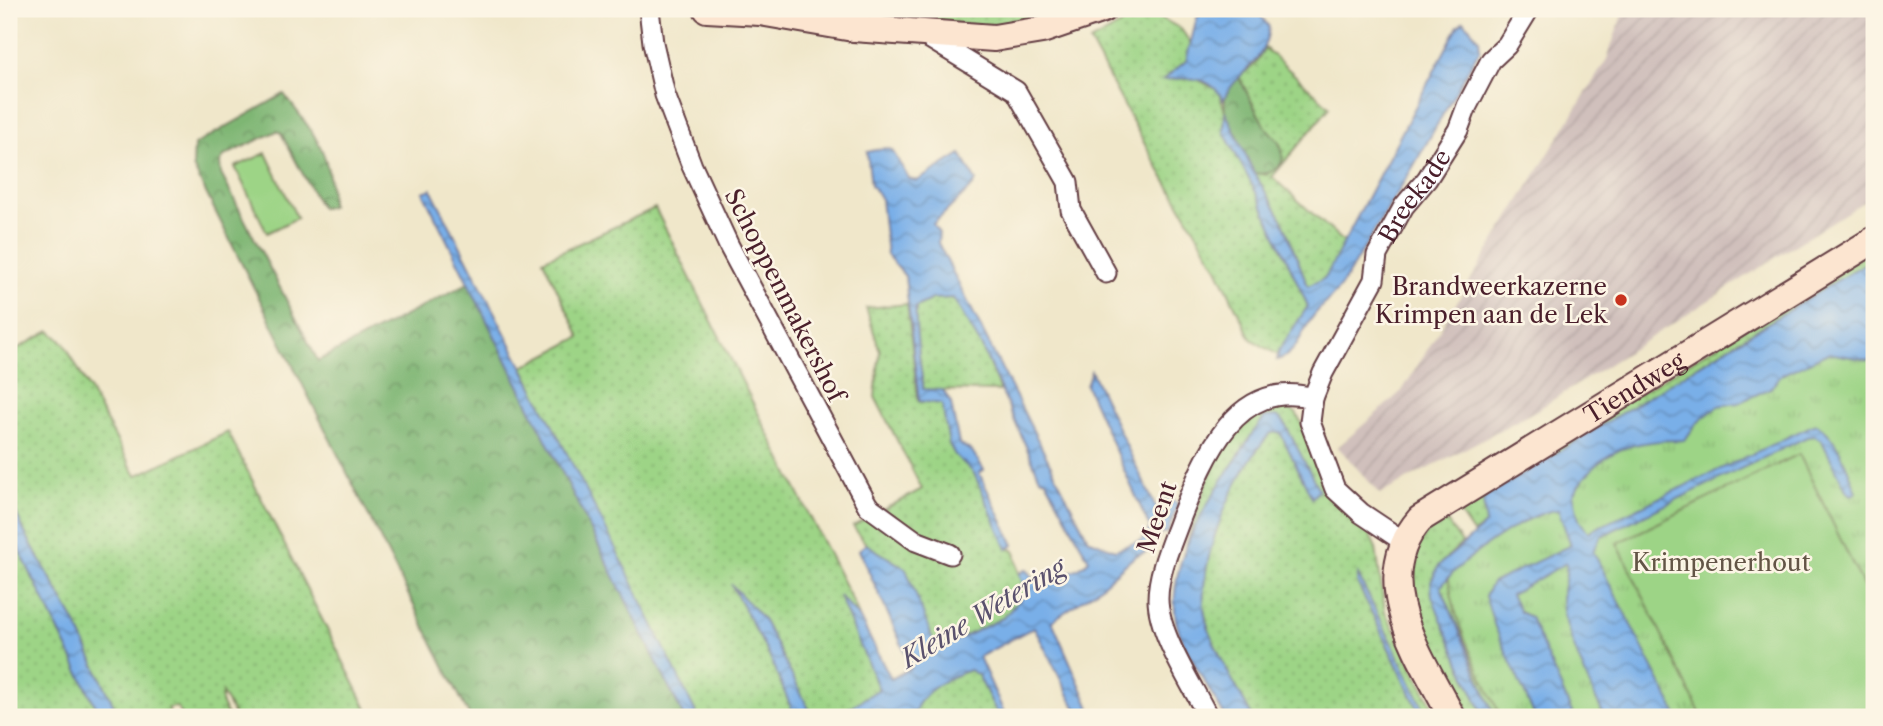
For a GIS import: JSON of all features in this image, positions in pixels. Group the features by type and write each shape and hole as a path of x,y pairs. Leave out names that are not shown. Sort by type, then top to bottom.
{"street":[{"name":"Schoppenmakershof","path":"649,9 653,43 665,94 692,166 729,246 862,494 869,506 916,541 950,554"},
{"path":"707,9 760,12 853,28 994,38 1072,22 1103,9"},
{"name":"Breekade","path":"1403,541 1360,513 1335,489 1310,422 1313,398 1323,373 1374,280 1377,255 1404,206 1427,179 1458,130 1466,106 1491,61 1507,45 1529,9"},
{"path":"924,35 1016,91 1068,182 1070,210 1106,274"},
{"name":"Tiendweg","path":"1403,541 1420,519 1443,502 1874,240"},
{"name":"Meent","path":"1208,717 1161,618 1158,598 1169,548 1213,444 1238,414 1265,397 1296,394 1313,398"},
{"path":"1403,541 1396,568 1396,592 1403,618 1452,717"}],"shaded area":[{"path":"1624,9 1874,9 1874,195 1537,410 1380,494 1338,447 1402,391 1607,59"}],"green space":[{"path":"838,9 1074,9 1002,28 894,18"},
{"path":"1147,10 1181,29 1192,45 1186,61 1164,79 1197,79 1218,90 1225,111 1224,132 1259,198 1308,306 1278,355 1251,339 1216,266 1149,152 1090,42"},
{"path":"1265,48 1330,107 1272,177 1345,243 1327,275 1308,286 1282,219 1254,173 1267,175 1281,146 1265,127 1239,77 1254,65"},
{"path":"1239,77 1258,115 1279,142 1282,152 1281,164 1267,173 1254,173 1225,111 1227,92"},
{"path":"284,94 320,145 328,171 331,206 321,208 281,133 277,131 224,156 220,163 221,174 318,361 468,283 684,717 470,717 193,167 194,145"},
{"path":"266,153 297,218 267,233 235,167"},
{"path":"655,208 859,617 841,598 879,690 835,717 813,717 763,619 733,588 770,657 795,717 698,717 523,367 580,337 543,260"},
{"path":"1874,249 1874,258 1686,373 1483,510 1487,524 1473,533 1455,506"},
{"name":"Krimpenerhout","path":"1874,288 1874,717 1501,717 1459,624 1448,565 1521,504"},
{"path":"953,298 982,347 1000,391 923,390 916,307 932,299"},
{"path":"907,304 918,401 942,404 949,444 955,455 962,458 974,473 1007,548 1015,551 1019,574 1027,592 1003,618 936,650 906,569 866,544 853,526 922,489 875,397 880,351 866,308"},
{"path":"50,331 64,343 136,476 228,432 371,717 235,717 222,693 221,702 228,717 183,717 177,707 168,708 171,717 119,717 75,622 24,531 9,496 9,353"},
{"path":"1268,405 1284,406 1296,413 1350,511 1368,531 1376,548 1385,612 1438,717 1428,717 1358,577 1357,582 1422,717 1252,717 1221,657 1206,620 1205,574 1211,548 1231,495 1243,471 1271,433 1280,432 1312,497 1284,422 1254,431 1191,535 1183,555 1204,490 1221,452 1249,419"},
{"path":"1799,454 1874,608 1874,717 1702,717 1617,543"},
{"path":"1443,516 1462,543 1439,565 1445,629 1484,717 1463,717 1424,642 1411,601 1409,580 1414,553"},
{"path":"9,525 15,541 101,717 9,717"},
{"path":"1450,572 1507,717 1495,717 1441,587"},
{"path":"970,670 978,675 999,717 914,717 921,701 935,687"}],"water":[{"path":"1203,9 1256,9 1269,27 1257,59 1236,81 1223,100 1212,86 1198,79 1163,80 1186,61 1197,18"},
{"path":"1464,21 1479,39 1480,49 1341,286 1315,314 1291,352 1277,360 1279,350 1308,306 1259,198 1224,132 1225,111 1254,173 1282,219 1308,286 1325,278 1458,26"},
{"path":"885,148 892,150 909,179 917,181 961,154 976,181 933,224 939,233 938,243 1088,539 1115,550 1142,540 1150,528 1086,385 1091,371 1155,506 1158,508 1167,497 1178,504 1167,533 1161,533 1149,551 1135,556 1099,588 1052,621 1094,717 1080,717 1034,627 979,657 1006,717 999,717 978,675 970,670 935,687 921,701 914,717 835,717 879,689 839,596 859,617 891,679 912,667 859,550 866,544 906,569 937,650 1003,618 1027,592 1019,574 1027,569 1038,585 1047,585 1089,560 1046,480 1040,478 982,347 953,298 932,299 916,307 923,389 943,390 951,403 959,444 972,451 984,470 979,473 1014,545 1007,549 974,473 955,455 949,444 942,404 919,401 905,276 887,255 881,199 871,185 867,152"},
{"path":"431,189 614,545 698,717 684,717 423,192"},
{"path":"1874,258 1874,361 1828,353 1781,375 1771,388 1738,403 1718,406 1696,424 1685,440 1634,445 1607,457 1595,466 1573,494 1579,520 1588,532 1815,424 1823,428 1841,454 1857,492 1852,495 1847,492 1822,441 1815,436 1807,437 1601,536 1593,551 1678,717 1605,717 1572,641 1563,611 1566,563 1511,595 1520,612 1530,617 1574,717 1535,717 1495,627 1485,596 1492,583 1571,545 1558,510 1512,528 1477,552 1441,587 1495,717 1484,717 1432,596 1431,582 1439,565 1486,524 1483,501 1488,495"},
{"path":"1277,416 1284,422 1319,490 1312,498 1280,432 1271,433 1243,471 1220,521 1205,574 1206,620 1221,657 1252,717 1225,717 1179,631 1175,595 1179,570 1187,545 1211,497 1265,417"},
{"path":"9,496 24,531 75,622 119,717 101,717 15,541 9,525"},
{"path":"1358,575 1428,717 1422,717 1357,582"},
{"path":"731,584 763,619 813,717 795,717 770,657"}],"place":[{"name":"Brandweerkazerne Krimpen aan de Lek","path":"1621,300"}],"water label":[{"name":"Kleine Wetering","path":"983,613"}]}
